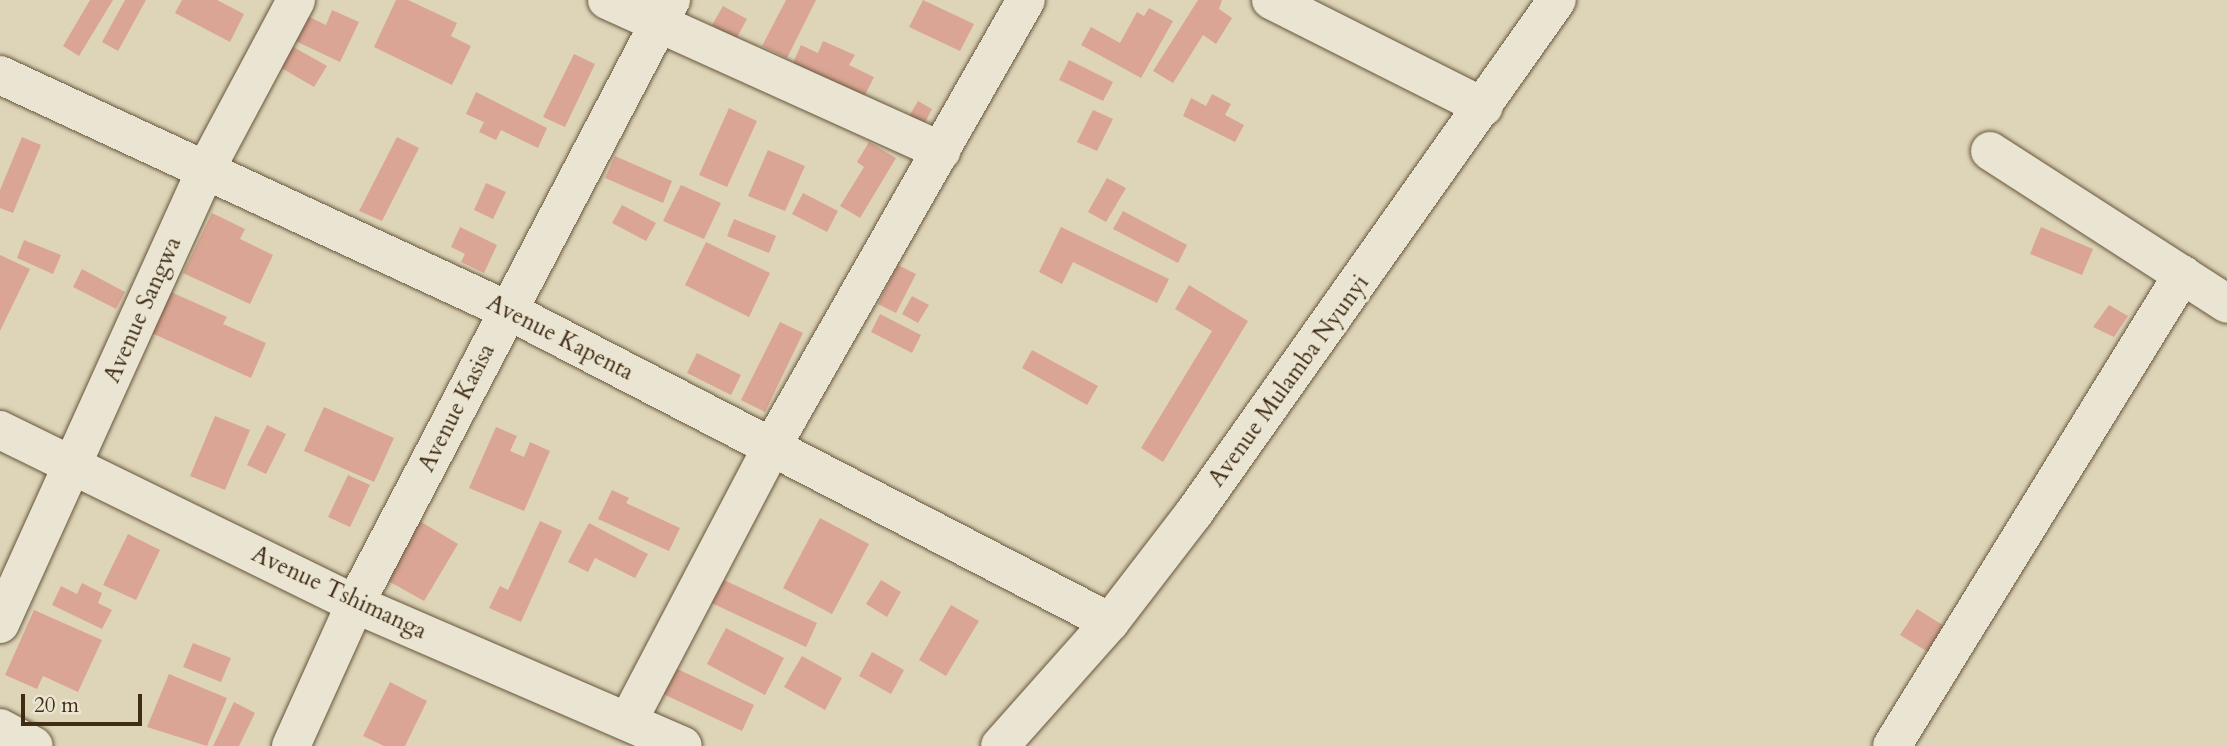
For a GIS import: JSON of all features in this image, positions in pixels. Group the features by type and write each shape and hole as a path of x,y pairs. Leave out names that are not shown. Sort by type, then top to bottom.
{"street":[{"name":"Avenue Sangwa","path":"0,624 207,167 296,0"},
{"path":"607,0 664,11 941,151"},
{"path":"629,719 771,448 1026,0"},
{"path":"1270,0 1484,107"},
{"name":"Avenue Mulamba Nyunyi","path":"1000,746 1110,622 1484,107 1557,0"},
{"name":"Avenue Kasisa","path":"290,746 355,604 664,11"},
{"name":"Avenue Kapenta","path":"0,75 207,167 507,310 1110,622"},
{"path":"1990,151 2227,304"},
{"path":"1892,746 2183,274"},
{"name":"Avenue Tshimanga","path":"0,430 355,604 629,719 683,746"},
{"path":"0,729 34,746"}],"building":[{"path":"90,0 113,0 79,56 63,46"},
{"path":"125,0 146,0 118,51 102,42"},
{"path":"182,0 217,0 244,14 230,42 175,13"},
{"path":"396,0 408,0 457,23 451,36 471,46 452,85 374,47"},
{"path":"786,0 816,0 787,58 762,46"},
{"path":"923,0 974,24 960,51 909,27"},
{"path":"1198,0 1222,0 1219,9 1232,18 1216,44 1203,35 1173,83 1153,71"},
{"path":"723,6 747,19 736,39 712,25"},
{"path":"1149,8 1173,21 1141,78 1081,45 1091,27 1120,43 1137,12 1144,16"},
{"path":"332,10 359,22 340,62 289,38 301,13 326,25"},
{"path":"823,41 855,55 849,65 874,77 864,97 792,65 801,45 818,53"},
{"path":"290,45 327,66 314,87 278,66"},
{"path":"574,54 595,64 565,127 543,117"},
{"path":"1069,60 1113,82 1103,101 1059,80"},
{"path":"476,92 547,128 538,148 501,130 496,140 479,132 484,122 466,114"},
{"path":"1212,94 1231,104 1225,115 1244,125 1235,142 1183,116 1191,98 1206,106"},
{"path":"918,101 932,109 922,128 907,120"},
{"path":"729,108 757,121 727,187 699,175"},
{"path":"1093,110 1113,119 1097,151 1077,142"},
{"path":"22,137 41,145 13,213 0,208 0,190"},
{"path":"397,137 419,148 382,221 359,211"},
{"path":"869,142 896,158 860,218 840,206 864,167 857,162"},
{"path":"768,150 805,166 785,211 748,196"},
{"path":"615,156 672,181 663,203 605,178"},
{"path":"1107,178 1126,188 1106,222 1088,212"},
{"path":"486,183 506,192 493,219 474,210"},
{"path":"681,185 721,203 704,239 663,221"},
{"path":"803,193 838,211 827,232 792,214"},
{"path":"622,205 656,223 646,241 612,223"},
{"path":"1123,211 1187,245 1178,263 1113,229"},
{"path":"212,213 245,229 240,239 273,255 250,304 183,273"},
{"path":"734,219 776,236 769,253 727,236"},
{"path":"460,227 497,245 484,273 461,262 465,254 451,247"},
{"path":"1061,227 1169,279 1157,303 1073,262 1062,284 1039,272"},
{"path":"2041,227 2093,249 2082,275 2030,254"},
{"path":"24,240 61,255 53,274 17,258"},
{"path":"706,242 770,273 749,317 685,285"},
{"path":"0,255 30,269 0,331"},
{"path":"898,265 916,274 896,313 878,304"},
{"path":"82,269 125,292 116,309 73,287"},
{"path":"1189,285 1248,321 1163,462 1141,448 1212,331 1175,309"},
{"path":"164,289 227,317 223,324 266,343 251,378 145,330"},
{"path":"912,296 929,305 918,323 902,314"},
{"path":"2109,305 2128,316 2114,337 2093,327"},
{"path":"880,314 921,335 912,353 871,332"},
{"path":"780,322 803,333 765,412 741,400"},
{"path":"1032,350 1098,386 1087,405 1022,368"},
{"path":"697,353 741,375 731,395 687,373"},
{"path":"324,407 394,438 374,482 304,451"},
{"path":"215,416 250,430 225,490 190,476"},
{"path":"267,425 286,434 266,474 247,465"},
{"path":"496,427 517,436 510,451 524,457 530,442 550,451 524,511 469,488"},
{"path":"348,475 370,485 350,527 328,517"},
{"path":"612,490 629,498 626,503 680,528 669,551 598,519"},
{"path":"820,518 869,544 832,614 783,588"},
{"path":"418,520 458,544 424,601 383,578"},
{"path":"540,521 562,531 521,622 489,608 500,586 508,590"},
{"path":"589,523 648,554 635,578 595,558 588,572 568,562"},
{"path":"128,534 160,550 136,600 103,585"},
{"path":"715,576 817,623 806,647 703,599"},
{"path":"881,580 901,592 887,617 866,604"},
{"path":"82,583 102,593 98,603 112,610 102,629 52,605 61,586 77,594"},
{"path":"951,605 979,621 946,676 919,660"},
{"path":"1917,609 1954,632 1938,658 1900,635"},
{"path":"34,610 102,640 78,692 43,676 37,689 5,675"},
{"path":"726,628 784,658 765,695 707,664"},
{"path":"193,643 231,658 221,682 183,667"},
{"path":"872,652 904,670 891,694 859,676"},
{"path":"802,656 842,678 825,710 784,687"},
{"path":"671,666 754,705 742,731 659,692"},
{"path":"169,674 227,698 207,746 147,727"},
{"path":"390,682 427,701 405,746 384,746 363,736"},
{"path":"234,702 255,713 239,746 213,746"}]}
